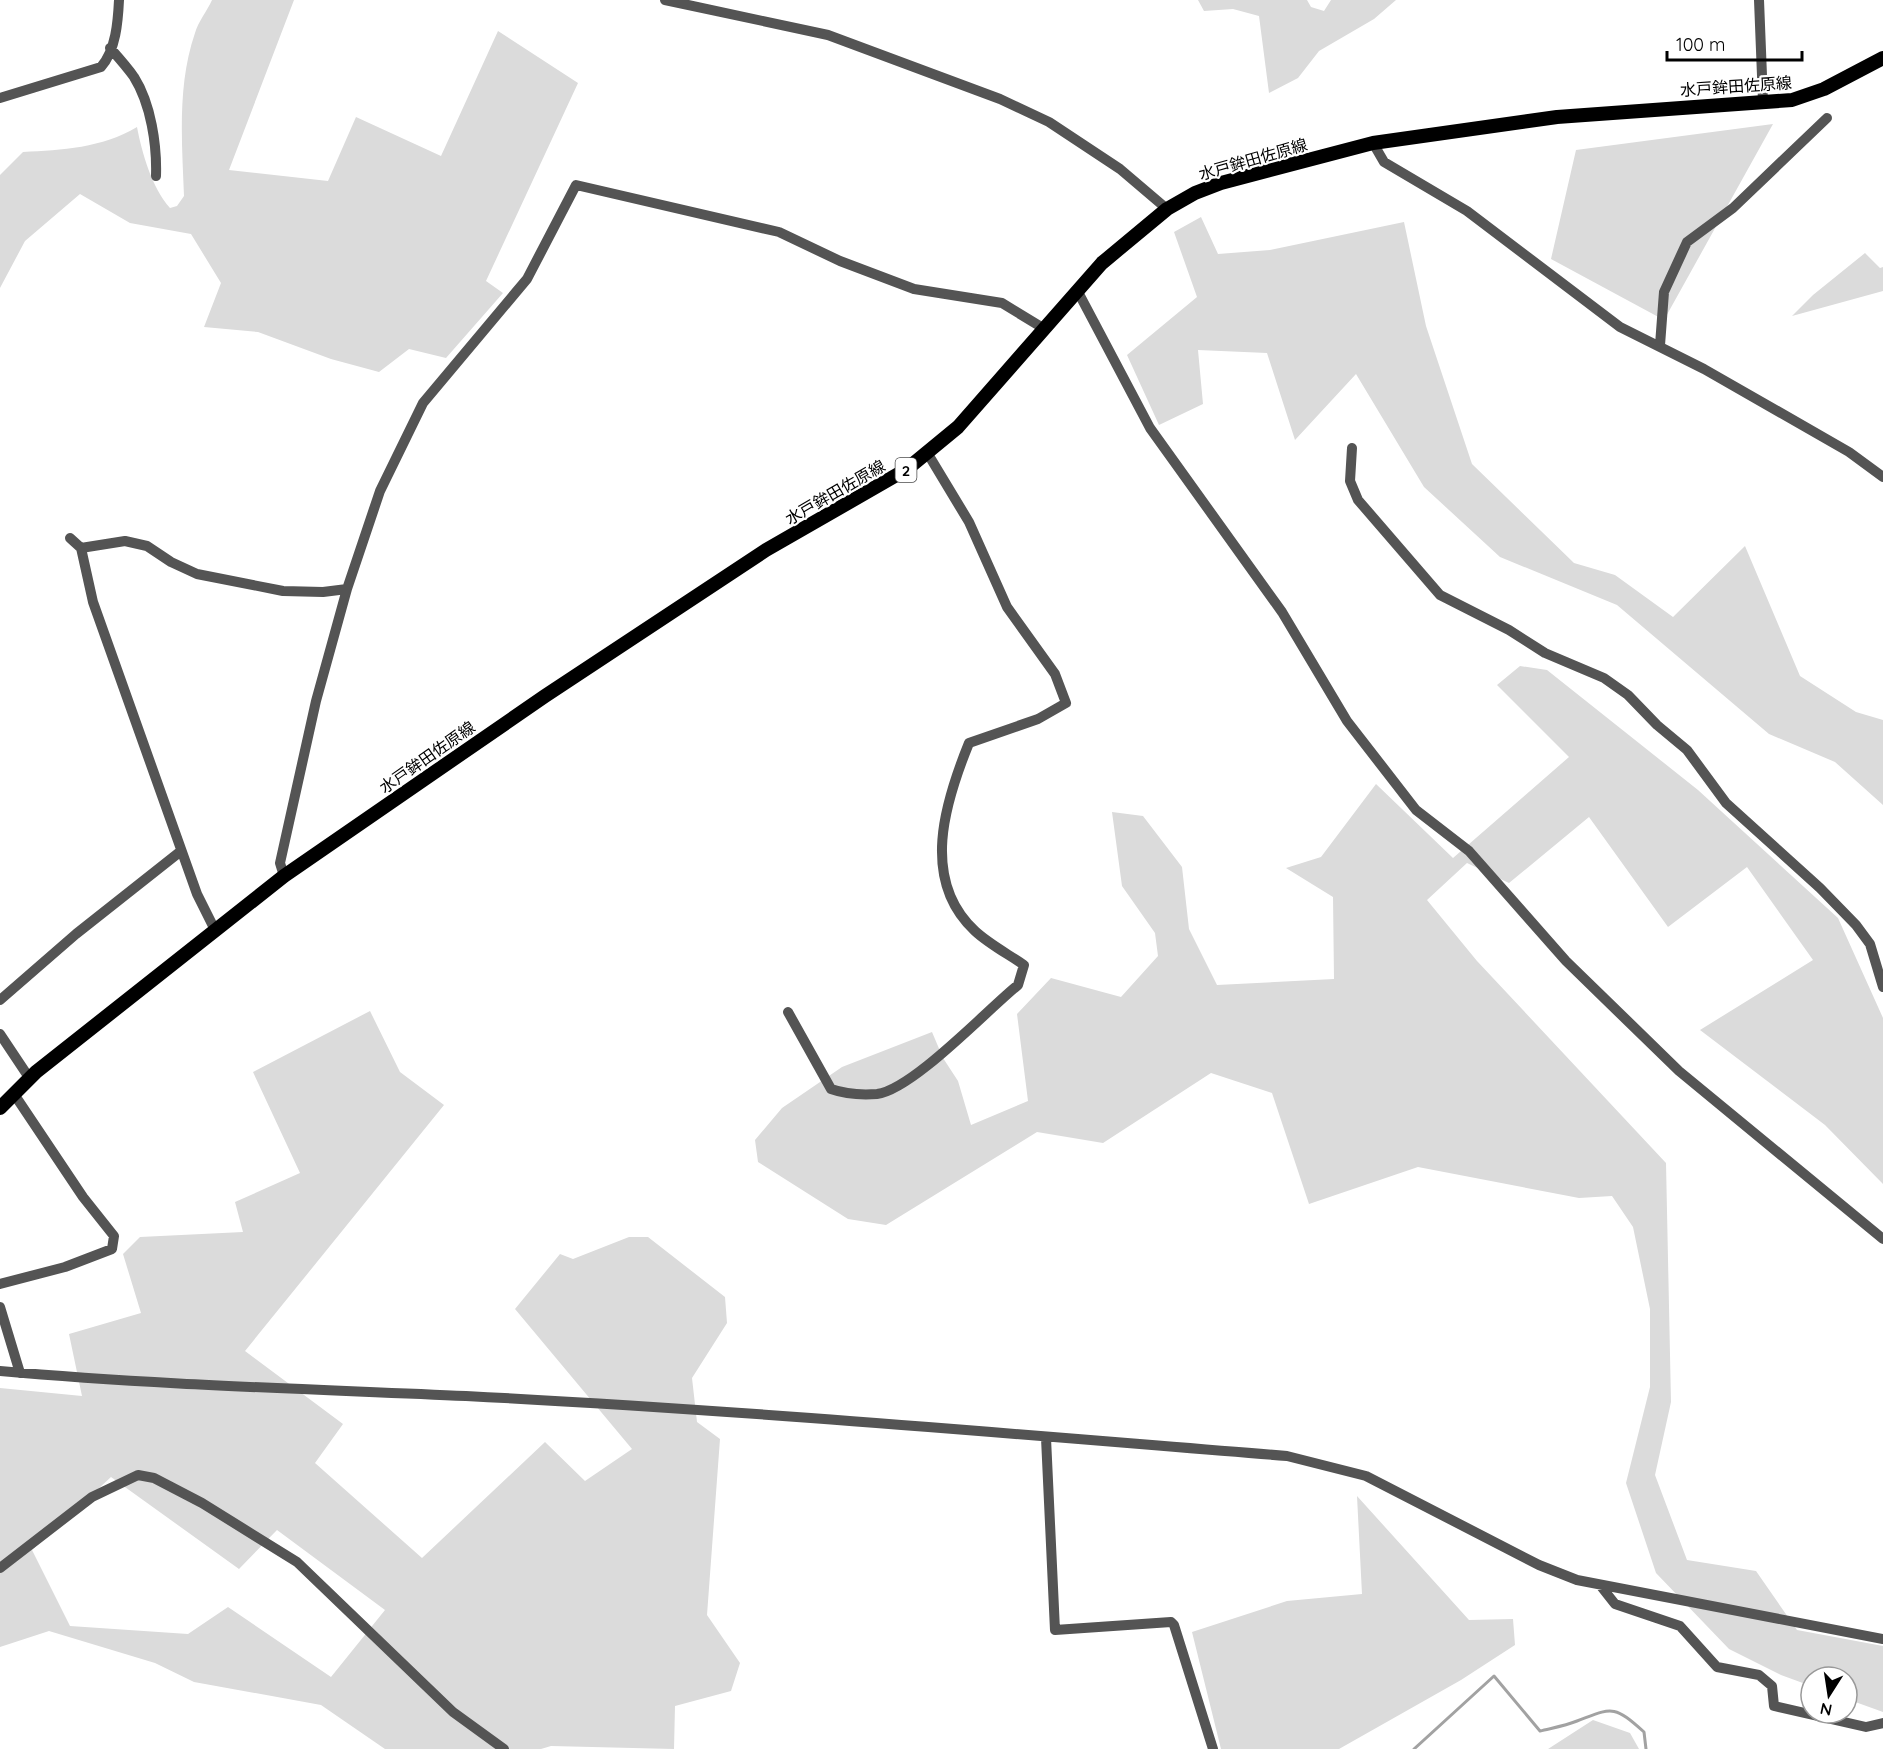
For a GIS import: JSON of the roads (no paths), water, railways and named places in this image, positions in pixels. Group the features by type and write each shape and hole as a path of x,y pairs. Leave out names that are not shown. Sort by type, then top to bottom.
{"main road":[{"name":"水戸鉾田佐原線","path":"0,1108 30,1078 284,876 535,702 766,550 907,469 928,454 958,427 1102,263 1167,209 1221,183 1373,142 1557,117 1808,96 1883,58"}],"street":[{"path":"0,98 95,70 106,61 117,23 119,0"},
{"path":"665,0 828,35 1000,99 1049,122 1120,169 1167,209"},
{"path":"1759,0 1763,101"},
{"path":"111,48 134,78 145,103 157,155 156,176"},
{"path":"1660,345 1664,292 1687,242 1733,208 1827,118"},
{"path":"1373,142 1384,162 1467,211 1620,327 1660,345 1849,452 1883,477"},
{"path":"284,876 280,863 316,701 347,589 380,491 423,403 527,279 576,184 779,232 840,261 914,289 1002,303 1044,328"},
{"path":"1077,290 1150,428 1282,612 1347,721 1416,810 1469,851 1566,961 1679,1071 1883,1239"},
{"path":"1352,448 1350,481 1358,500 1392,536 1440,595 1509,630 1539,650 1604,678 1628,695 1657,725 1687,750 1726,803 1820,888 1856,925 1870,944 1883,987"},
{"path":"788,1012 831,1089 841,1092 879,1094 913,1079 1018,985 1024,965 975,931 951,902 941,863 941,841 949,796 969,742 1038,719 1066,703 1055,674 1007,607 969,522 928,454"},
{"path":"70,538 81,548 93,602 181,851 197,894 215,930"},
{"path":"81,548 125,541 147,546 196,574 283,591 323,592 347,589"},
{"path":"0,1000 76,934 181,851"},
{"path":"0,1034 30,1078"},
{"path":"0,1284 65,1267 112,1249 114,1236 83,1197 14,1094"},
{"path":"0,1307 20,1373"},
{"path":"0,1371 272,1389 467,1396 1287,1456 1379,1483 1556,1574 1883,1638"},
{"path":"1046,1438 1055,1630 1171,1622 1174,1625 1213,1749"},
{"path":"0,1569 92,1497 138,1475 154,1478 202,1503 297,1562 453,1712 504,1749"},
{"path":"1600,1584 1615,1604 1680,1626 1717,1667 1759,1675 1772,1686 1774,1706 1866,1727 1883,1723"}],"waterway":[{"path":"1414,1749 1494,1676 1540,1731 1605,1711 1612,1711 1625,1717 1644,1732 1646,1749"}]}
